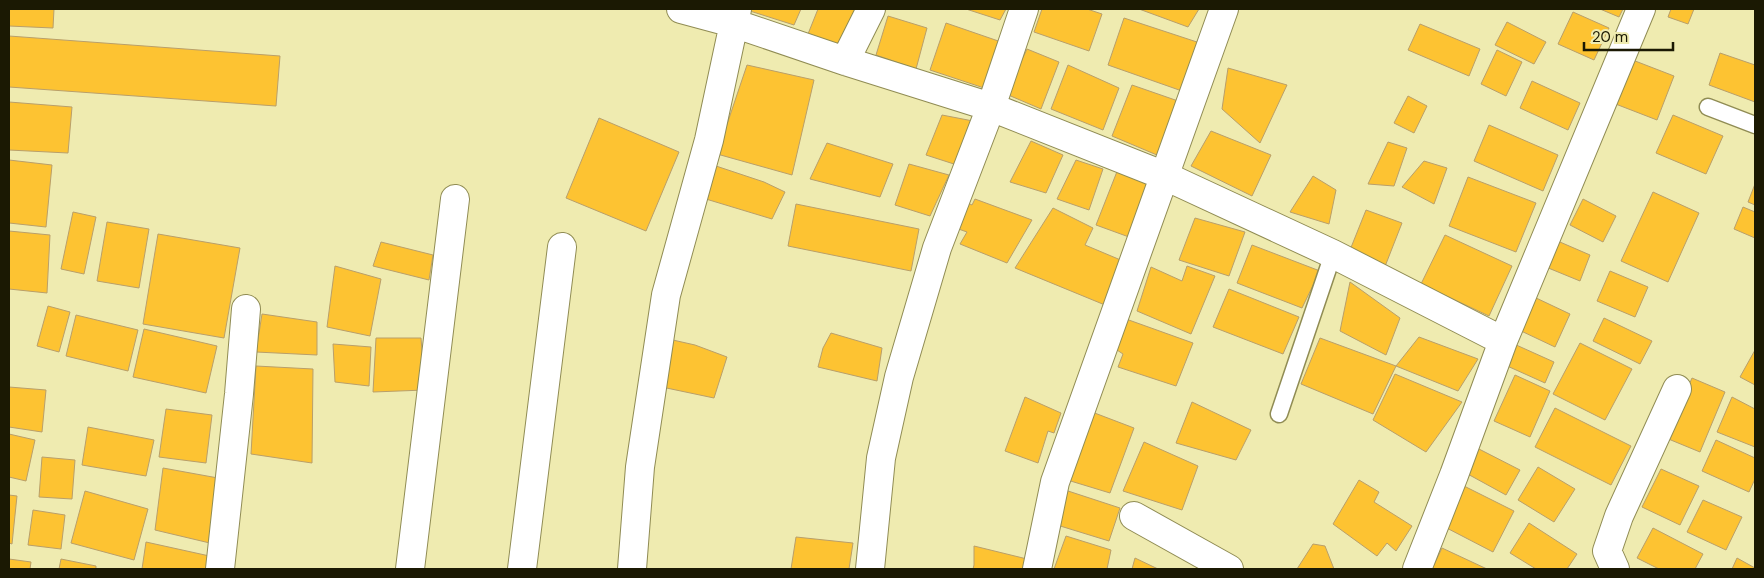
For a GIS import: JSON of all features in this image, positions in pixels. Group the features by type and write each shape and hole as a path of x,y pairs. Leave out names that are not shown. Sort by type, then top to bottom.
{"street":[{"path":"681,9 735,16 845,61 991,106 1165,176 1333,254 1503,341"},
{"path":"845,61 871,9"},
{"path":"870,569 881,458 899,377 937,248 991,106 1024,9"},
{"path":"1036,569 1055,482 1224,9"},
{"path":"1417,569 1503,341 1641,9"},
{"path":"632,569 640,467 666,295 709,140 735,16"},
{"path":"410,569 455,199"},
{"path":"522,569 562,247"},
{"path":"220,569 246,309"},
{"path":"1615,569 1607,551 1610,542 1619,516 1677,389"},
{"path":"1134,516 1229,569"}],"lane":[{"path":"1708,107 1755,124"},
{"path":"1279,414 1333,254"}],"building":[{"path":"9,9 54,9 53,28 9,26"},
{"path":"750,9 801,9 794,25 750,11"},
{"path":"818,9 860,9 843,46 808,34"},
{"path":"966,9 1006,9 1000,20"},
{"path":"1042,9 1087,9 1102,14 1089,51 1034,32"},
{"path":"1139,9 1199,9 1188,27"},
{"path":"1600,9 1623,9 1619,17"},
{"path":"1671,9 1694,9 1688,24 1668,17"},
{"path":"1573,12 1609,28 1594,60 1558,44"},
{"path":"888,16 927,28 916,69 876,55"},
{"path":"1124,18 1203,44 1182,91 1108,65"},
{"path":"1507,22 1546,42 1534,64 1495,45"},
{"path":"946,23 1007,44 990,90 930,70"},
{"path":"1420,24 1480,49 1469,76 1408,50"},
{"path":"9,36 280,56 276,106 9,87"},
{"path":"1027,49 1059,62 1041,109 1006,94"},
{"path":"1497,50 1522,62 1506,96 1481,84"},
{"path":"1720,53 1755,65 1755,102 1709,85"},
{"path":"1630,59 1674,76 1657,120 1613,103"},
{"path":"747,65 814,80 792,175 717,154"},
{"path":"1068,65 1119,88 1103,130 1051,109"},
{"path":"1228,68 1287,85 1260,143 1222,109"},
{"path":"1532,81 1580,103 1568,130 1520,108"},
{"path":"1132,85 1181,102 1164,158 1112,136"},
{"path":"1408,96 1427,106 1414,133 1394,123"},
{"path":"9,102 72,107 68,153 9,150"},
{"path":"942,115 973,121 957,165 926,155"},
{"path":"1673,115 1723,136 1706,174 1656,153"},
{"path":"599,118 679,152 646,231 566,198"},
{"path":"1489,125 1558,155 1543,191 1474,161"},
{"path":"1211,131 1271,155 1252,196 1191,166"},
{"path":"1031,141 1063,155 1046,193 1010,182"},
{"path":"1388,142 1407,148 1394,186 1368,184"},
{"path":"827,143 893,164 880,197 810,179"},
{"path":"9,160 52,165 46,227 9,223"},
{"path":"1076,160 1103,169 1089,210 1057,199"},
{"path":"1424,161 1447,168 1434,204 1402,187"},
{"path":"710,164 764,182 785,192 772,219 696,196"},
{"path":"909,164 949,175 930,216 895,205"},
{"path":"1118,169 1149,184 1129,237 1096,225"},
{"path":"1313,176 1336,190 1329,224 1290,212"},
{"path":"1468,177 1536,203 1516,252 1449,226"},
{"path":"1755,184 1755,205 1748,202"},
{"path":"1653,192 1699,213 1668,282 1621,261"},
{"path":"959,199 972,205 975,199 1032,220 1007,263 960,244 967,232 950,226"},
{"path":"1583,199 1616,216 1603,242 1570,225"},
{"path":"796,204 919,229 911,271 788,246"},
{"path":"1743,207 1755,212 1755,238 1734,229"},
{"path":"1053,208 1093,228 1085,245 1123,261 1105,305 1015,268"},
{"path":"1366,210 1402,223 1384,269 1348,255"},
{"path":"73,212 96,217 84,274 61,269"},
{"path":"1195,218 1245,232 1229,276 1179,260"},
{"path":"107,222 149,229 139,288 97,281"},
{"path":"9,231 50,235 47,293 9,289"},
{"path":"158,234 240,248 224,338 143,324"},
{"path":"1445,235 1512,266 1489,316 1421,284"},
{"path":"1553,239 1590,255 1580,281 1541,265"},
{"path":"381,242 433,255 429,280 373,266"},
{"path":"1252,245 1320,271 1302,308 1237,283"},
{"path":"335,266 381,279 370,336 327,327"},
{"path":"1187,266 1215,276 1191,334 1137,311 1151,267 1182,281"},
{"path":"1610,271 1648,287 1635,317 1597,301"},
{"path":"1350,282 1400,318 1386,355 1340,331"},
{"path":"1229,289 1299,317 1283,354 1213,327"},
{"path":"1534,297 1570,314 1555,347 1519,330"},
{"path":"48,306 70,312 59,352 37,346"},
{"path":"262,314 317,322 317,355 256,352"},
{"path":"76,315 138,330 128,371 66,356"},
{"path":"1604,318 1652,341 1640,364 1593,341"},
{"path":"1126,319 1193,343 1176,386 1118,367 1123,354 1111,346"},
{"path":"144,329 217,346 206,393 133,377"},
{"path":"831,333 882,348 877,381 818,367 823,348"},
{"path":"1419,337 1478,359 1458,391 1396,366"},
{"path":"376,338 421,338 425,390 373,392"},
{"path":"664,338 695,345 727,357 714,398 657,386"},
{"path":"1320,338 1396,366 1373,414 1301,384"},
{"path":"1580,343 1632,369 1605,420 1553,394"},
{"path":"333,344 371,347 369,386 335,382"},
{"path":"1514,344 1554,362 1545,383 1505,365"},
{"path":"1755,350 1755,385 1740,377"},
{"path":"256,366 313,369 312,463 251,454"},
{"path":"1395,374 1462,402 1426,452 1373,420"},
{"path":"1515,375 1550,391 1530,437 1494,421"},
{"path":"1692,378 1725,392 1700,452 1666,438"},
{"path":"9,387 46,390 42,432 9,427"},
{"path":"1025,397 1061,413 1054,433 1048,431 1038,463 1005,451"},
{"path":"1732,397 1755,409 1755,447 1717,432"},
{"path":"1192,402 1251,430 1236,460 1176,443"},
{"path":"1555,408 1631,446 1611,485 1535,447"},
{"path":"166,409 212,415 206,463 159,457"},
{"path":"1092,412 1134,428 1110,493 1064,479"},
{"path":"88,427 154,440 146,476 82,465"},
{"path":"9,434 35,440 26,481 9,477"},
{"path":"1716,440 1755,458 1755,479 1749,492 1702,471"},
{"path":"1144,442 1198,466 1182,510 1123,491"},
{"path":"1477,448 1520,470 1506,495 1464,472"},
{"path":"42,457 75,460 72,499 39,497"},
{"path":"1538,467 1575,489 1554,522 1518,500"},
{"path":"163,468 218,478 214,544 155,530"},
{"path":"1661,469 1699,486 1680,525 1642,507"},
{"path":"1359,480 1379,492 1374,502 1412,526 1396,551 1387,543 1377,556 1333,524"},
{"path":"1460,484 1514,511 1493,552 1439,524"},
{"path":"1065,490 1120,508 1109,541 1057,525"},
{"path":"85,491 148,509 134,560 71,543"},
{"path":"9,495 17,496 12,544 9,543"},
{"path":"1703,500 1742,517 1726,550 1687,532"},
{"path":"33,510 65,515 61,549 28,545"},
{"path":"1529,523 1577,554 1567,569 1536,569 1510,553"},
{"path":"1653,528 1703,554 1695,569 1659,569 1637,558"},
{"path":"1066,536 1111,550 1107,569 1054,569"},
{"path":"796,537 853,543 849,569 791,569"},
{"path":"146,542 214,557 213,569 142,569"},
{"path":"1313,544 1325,546 1334,569 1297,569"},
{"path":"974,546 1027,559 1026,569 973,569"},
{"path":"1442,548 1487,569 1432,569"},
{"path":"1135,558 1158,569 1132,569"},
{"path":"1737,558 1755,568 1755,569 1732,569"},
{"path":"9,559 31,562 30,569 9,569"},
{"path":"61,559 96,566 96,569 59,569"}]}
